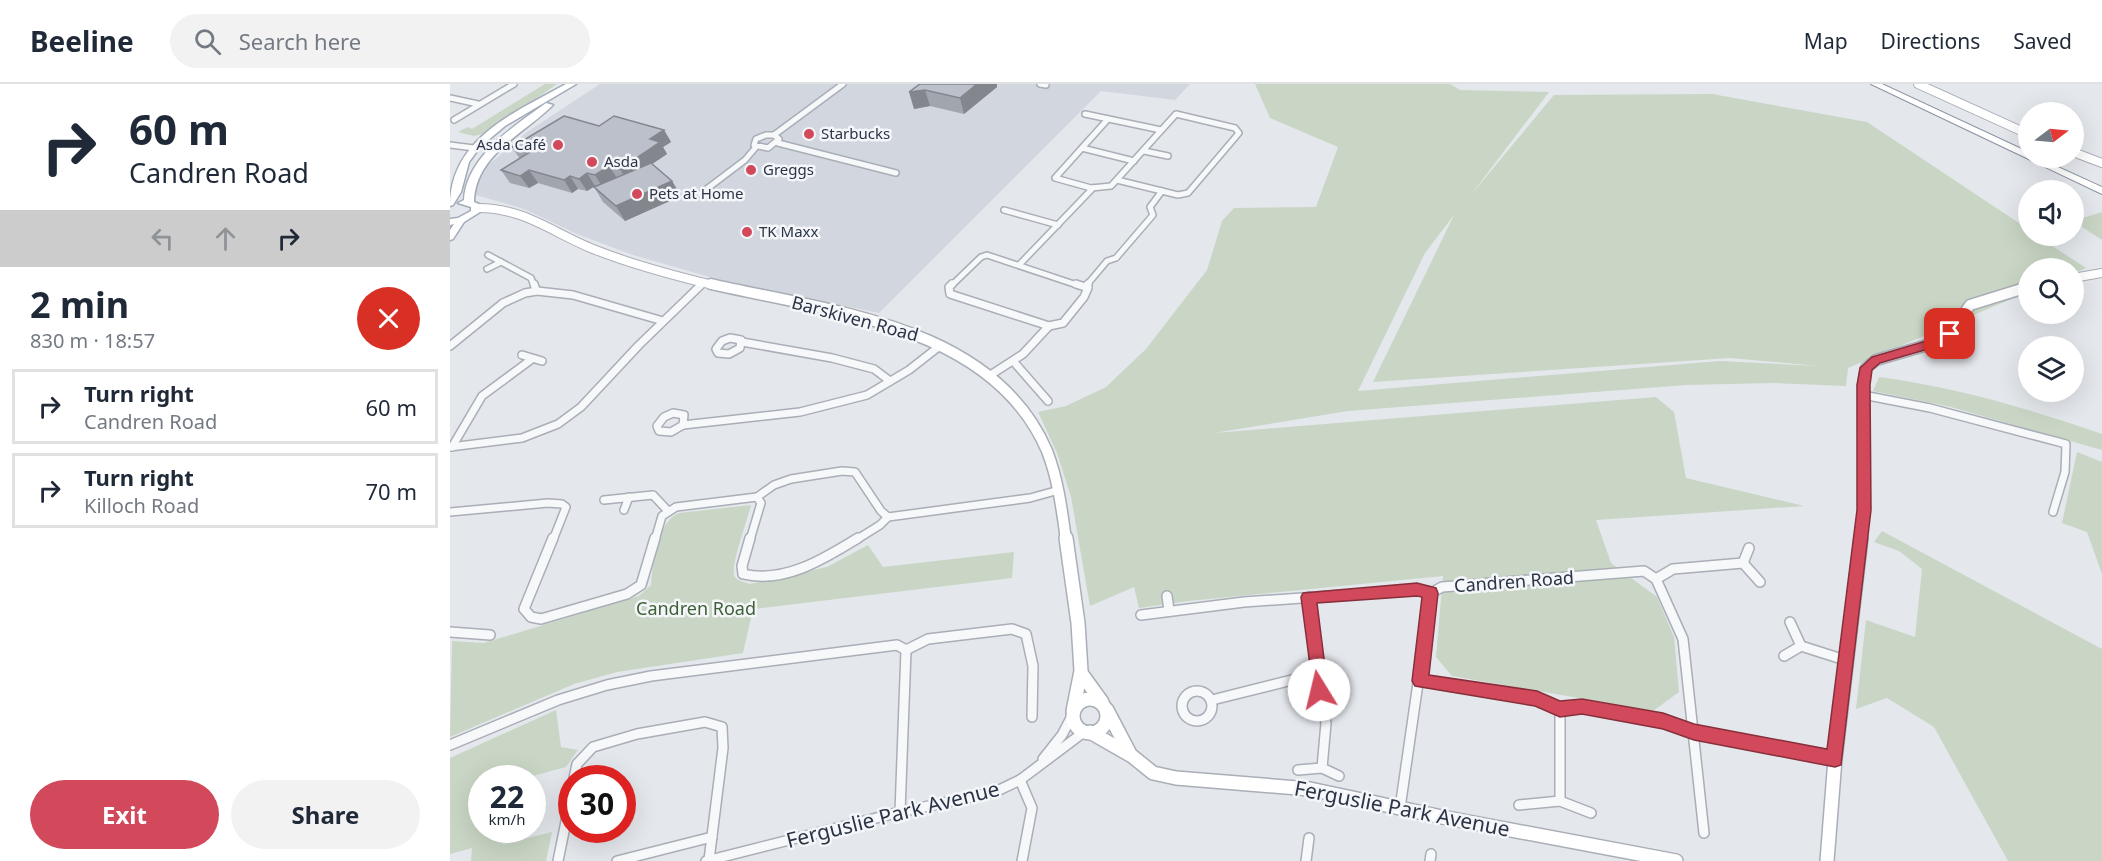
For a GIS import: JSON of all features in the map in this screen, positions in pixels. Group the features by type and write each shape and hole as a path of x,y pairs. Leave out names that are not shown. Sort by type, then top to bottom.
{"highway":[{"path":"1875,84 2018,152"},
{"path":"1890,84 2018,144"},
{"path":"2053,168 2102,191"},
{"path":"2068,168 2102,184"}],"main road":[{"path":"450,222 471,215 473,206 467,192 473,178 492,153 572,84"},
{"path":"450,205 456,196 464,162 474,148 512,119 583,84"},
{"path":"450,205 473,206"},
{"path":"450,237 461,220"}],"street":[{"path":"454,120 514,84"},
{"path":"756,147 753,144 756,139 774,135 843,84"},
{"path":"1918,84 2018,129"},
{"path":"450,98 478,104"},
{"path":"1085,114 1161,130"},
{"path":"1108,119 1055,177 1093,188 1103,189 1112,186 1117,180 1134,161 1144,151 1176,114 1235,128 1239,134 1188,193 1178,195 1117,180"},
{"path":"774,135 779,137 778,143"},
{"path":"756,147 767,148 778,143 896,173"},
{"path":"450,145 474,148"},
{"path":"700,194 746,160 756,147"},
{"path":"1082,148 1134,161"},
{"path":"1144,151 1168,156"},
{"path":"2084,156 2102,163"},
{"path":"1019,265 1093,188"},
{"path":"989,376 1023,354 1049,326 1063,322 1084,297 1086,285 1105,263 1116,258 1153,215 1150,207 1162,191"},
{"name":"Barskiven Road","path":"473,206 500,208 516,213 591,249 655,271 703,284 893,326 964,357 1008,392 1036,430 1051,462 1059,490 1082,673 1073,714"},
{"path":"1004,210 1058,225"},
{"path":"488,255 531,278 536,290"},
{"path":"1049,326 950,294 949,287 981,257 987,255 1086,285"},
{"path":"487,269 501,262"},
{"path":"2084,276 2102,273"},
{"path":"451,447 513,440 547,430 583,408 603,382 703,284"},
{"path":"450,346 493,310 512,298 536,290 564,291 663,321"},
{"path":"1827,861 1845,660 1864,510 1863,395 1866,368 1876,360 1938,342 1950,334 1961,322 1970,305 2018,290"},
{"path":"742,342 832,358 874,369 890,381"},
{"path":"683,425 800,412 867,395 909,370 941,345"},
{"path":"522,355 542,361"},
{"path":"451,447 482,396 532,359"},
{"path":"1013,361 1048,401"},
{"path":"1863,395 1930,408 2066,444 2065,472 2053,512"},
{"path":"450,512 548,503 562,504 566,507 524,609 531,617 542,619 627,594 641,585 662,516 676,507 758,497 774,485 791,479 842,471 855,472 881,511 888,517"},
{"path":"758,497 761,503 742,566 743,574 751,577 792,572 809,566 880,525 888,517 1030,498 1059,490"},
{"path":"604,500 653,495 668,511"},
{"path":"624,510 629,497"},
{"path":"1743,563 1749,548"},
{"path":"1704,833 1683,639 1656,579 1673,569 1743,563"},
{"path":"1743,563 1760,582"},
{"name":"Candren Road","path":"1141,615 1169,610 1309,597 1417,590 1431,593 1442,587 1644,571 1656,579"},
{"path":"1400,808 1431,593"},
{"path":"1167,596 1169,610"},
{"path":"1309,597 1316,674 1326,723 1322,768"},
{"path":"1790,622 1801,646 1845,660"},
{"path":"906,650 928,639 1012,629 1026,634 1033,666 1032,717"},
{"path":"451,633 490,635"},
{"path":"450,745 558,700 607,685 651,676 897,645 906,650"},
{"path":"1784,656 1801,646"},
{"path":"900,812 906,650"},
{"name":"Barskiven Road","path":"1082,673 1105,706"},
{"path":"1212,700 1316,674"},
{"path":"1420,681 1537,699 1560,709 1582,706 1663,721 1694,732 1835,759"},
{"path":"1086,700 1105,706 1105,722 1102,727 1087,732 1075,727 1073,714 1086,700"},
{"name":"Ferguslie Park Avenue","path":"1105,706 1132,756"},
{"path":"1560,709 1560,801"},
{"name":"Ferguslie Park Avenue","path":"1038,765 1062,735 1073,714"},
{"path":"577,765 593,747 637,734 705,722 722,728 723,748 708,861"},
{"name":"Ferguslie Park Avenue","path":"708,861 900,812 995,792 1020,780 1087,732 1132,756 1153,773 1176,778 1310,789 1610,855 1676,861"},
{"path":"1298,770 1322,768 1339,776"},
{"path":"1020,780 1032,808 1022,861"},
{"path":"1519,805 1560,801 1591,813"},
{"path":"617,861 712,837"},
{"path":"1306,861 1309,838"},
{"path":"558,861 562,843"}],"shaded area":[{"path":"600,84 1190,84 1175,100 1101,91 879,313 720,280 633,255 577,234 524,209 476,195 476,189 487,166 527,132"}],"green space":[{"path":"545,84 557,84 487,133 474,136 458,132 468,127 472,129"},
{"path":"1255,84 1450,84 1460,90 1549,92 1470,196 1554,95 1712,94 1867,122 2018,222 2018,246 2052,246 2071,258 2018,258 2018,296 1848,368 1846,386 1772,383 1686,385 1348,411 1214,433 1656,397 1674,412 1686,478 1804,506 1596,520 1611,563 1657,597 1674,637 1679,692 1653,711 1452,676 1436,657 1443,576 1139,608 1134,587 1090,606 1071,497 1057,453 1038,412 1066,406 1106,387 1146,349 1207,270 1222,221 1234,208 1316,207 1338,147 1270,118","holes":["1454,215 1373,382 1730,358 1819,366 1720,361 1358,391 1425,253"]},
{"path":"2102,212 2102,240 2084,228 2084,218"},
{"path":"1879,377 1964,393 2075,425 2102,434 2102,450 1951,407 1873,391"},
{"path":"2077,452 2102,462 2102,574 2087,532 2062,523"},
{"name":"Candren Road","path":"751,505 734,569 736,579 750,584 827,567 868,545 883,567 1014,552 1012,578 753,609 743,653 617,672 574,684 450,737 452,641 484,643 639,596 651,585 657,544 665,525 671,518 679,513"},
{"path":"1882,531 2102,649 2102,861 2008,861 1934,727 1887,698 1856,709 1866,620 1915,637 1922,569 1899,551 1874,542"},
{"path":"556,710 561,747 578,750 567,765 558,765 558,769 546,772 546,765 468,765 468,843 546,843 546,834 552,832 546,861 471,861 472,848 450,854 450,758"}],"building":[{"path":"920,84 977,84 960,98 925,90 909,92"},
{"name":"Asda","path":"564,116 599,126 614,116 664,130 650,139 660,142 620,169 609,166 595,175 587,173 579,179 570,176 564,180 529,170 520,176 501,170 530,152 512,147"},
{"path":"651,163 672,181 616,206 594,187"}],"place":[{"name":"Starbucks","path":"809,134"},
{"name":"Asda Café","path":"558,145"},
{"name":"Asda","path":"592,162"},
{"name":"Greggs","path":"751,170"},
{"name":"Pets at Home","path":"637,194"},
{"name":"TK Maxx","path":"747,232"}],"route":[{"path":"1319,690 1309,597 1417,590 1431,593 1420,681 1537,699 1560,709 1582,706 1663,721 1694,732 1835,759 1864,510 1863,385 1866,368 1876,360 1938,342 1950,334"}]}
